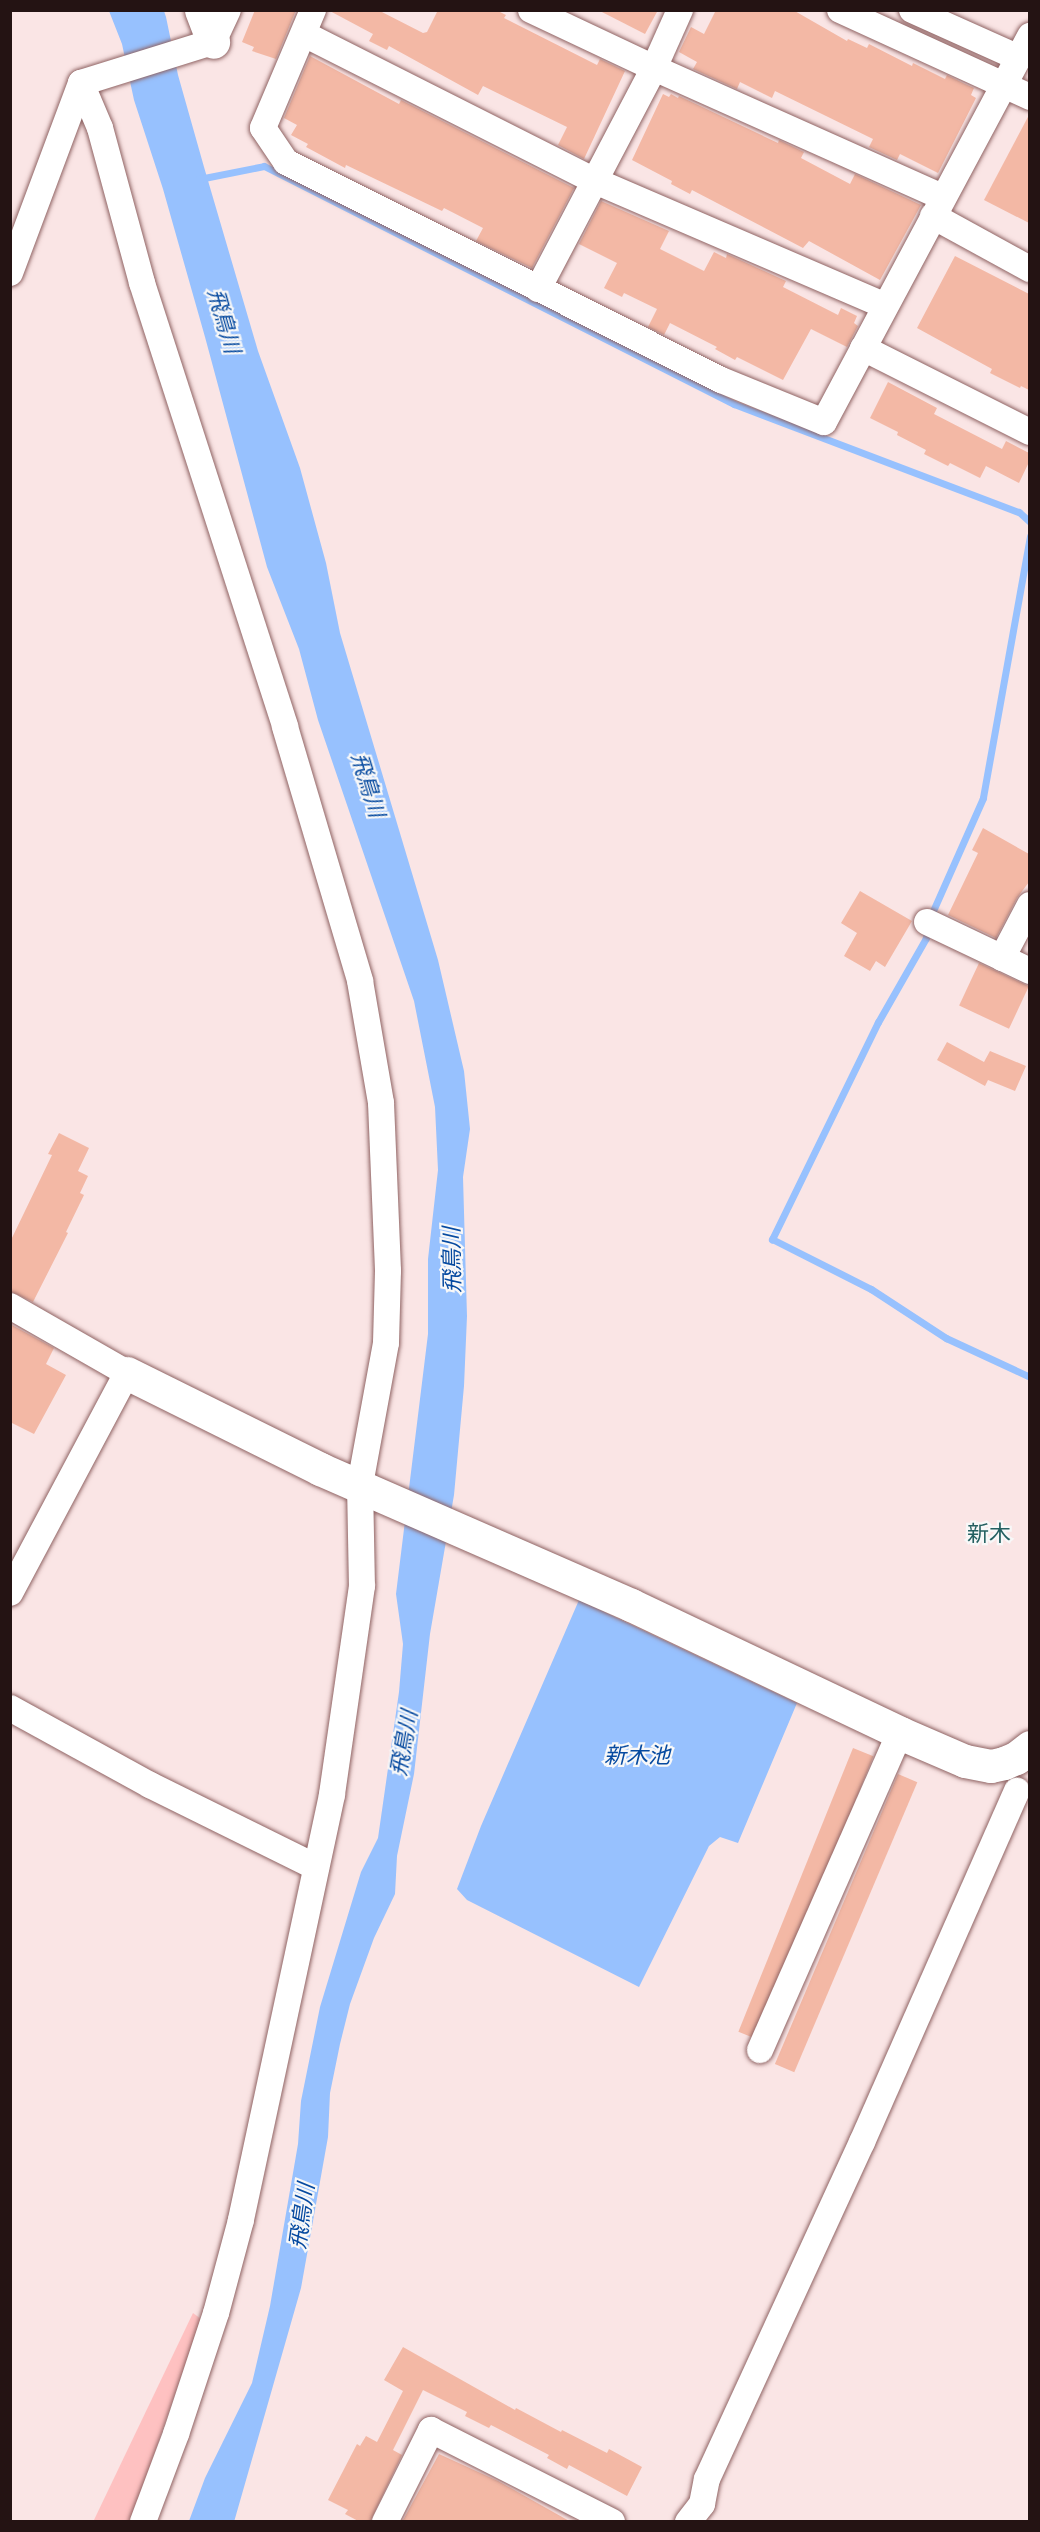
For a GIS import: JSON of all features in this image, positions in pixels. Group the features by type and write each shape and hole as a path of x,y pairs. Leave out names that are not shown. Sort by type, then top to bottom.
{"street":[{"path":"201,10 209,43"},
{"path":"86,81 209,43 228,10"},
{"path":"531,10 938,206 1029,268"},
{"path":"538,289 654,68 680,10"},
{"path":"840,10 1004,84 1029,98"},
{"path":"885,306 594,180 309,22 264,128 286,162 721,380 824,422 1024,47 912,10"},
{"path":"10,273 86,81"},
{"path":"86,81 142,283 285,727 360,981 381,1102 388,1271 386,1343 366,1487 363,1586 334,1785 241,2220 216,2313 176,2434 143,2522"},
{"path":"862,348 1029,432"},
{"path":"1002,958 1029,905"},
{"path":"927,921 1029,970"},
{"path":"10,1306 127,1373 320,1469 366,1487 631,1605 900,1733 978,1765 1020,1775 862,2142 707,2479 702,2504 688,2522"},
{"path":"10,1593 127,1373"},
{"path":"10,1708 150,1785 316,1867"},
{"path":"760,2050 900,1733"},
{"path":"385,2522 431,2430 612,2522"}],"shaded area":[{"path":"193,2313 201,2319 131,2521 93,2522"}],"water":[{"name":"飛鳥川","path":"109,11 164,11 166,17 178,75 204,167 258,351 300,468 326,563 340,633 438,960 464,1071 470,1129 463,1177 467,1316 464,1386 454,1495 430,1634 414,1774 397,1856 395,1894 374,1938 350,2004 330,2093 328,2137 301,2288 234,2522 189,2521 205,2478 252,2383 270,2306 298,2144 301,2101 320,2007 361,1872 378,1838 399,1692 403,1644 396,1594 428,1334 428,1259 438,1170 435,1107 414,1001 318,720 299,649 267,567 163,189 134,100 122,44"},
{"name":"新木池","path":"579,1600 797,1703 738,1843 720,1837 709,1846 639,1987 467,1900 457,1889 481,1826"}],"building":[{"path":"255,10 296,10 276,59 252,51 254,47 242,42"},
{"path":"328,10 378,10 423,33 427,32 438,10 496,10 506,15 504,18 597,65 600,59 625,71 584,159 558,145 567,127 483,86 478,95 389,46 387,50 369,41 373,34"},
{"path":"598,10 658,10 645,34"},
{"path":"716,10 793,10 847,41 848,39 867,48 869,44 912,66 913,63 945,79 947,75 974,88 971,95 976,98 938,173 900,154 897,160 869,147 873,139 775,91 772,98 740,82 737,89 693,69 697,62 679,52 691,27 704,34"},
{"path":"310,56 399,104 401,100 574,188 532,268 476,241 483,228 444,208 442,211 346,165 345,168 306,147 308,144 291,135 297,125 284,118"},
{"path":"663,94 669,97 671,94 678,98 679,96 778,143 779,140 804,152 801,158 850,184 855,174 921,205 880,280 809,241 803,248 692,190 690,194 671,184 672,181 632,160"},
{"path":"1029,115 1029,223 984,200"},
{"path":"601,201 669,231 660,249 704,271 714,252 726,258 727,254 786,281 783,287 838,315 841,308 857,316 854,323 858,326 847,347 811,329 783,380 737,357 735,360 715,349 717,347 670,323 664,335 648,327 657,309 624,293 622,297 604,288 617,263 579,244"},
{"path":"955,256 1029,294 1029,390 990,373 992,369 917,328"},
{"path":"888,382 937,408 934,414 1002,449 1006,441 1029,453 1029,462 1019,483 986,466 980,478 950,463 948,466 924,454 926,450 897,435 898,432 870,418"},
{"path":"983,828 1029,854 1029,882 1017,898 996,938 948,915 978,853 972,850"},
{"path":"860,891 912,921 885,967 876,961 870,971 844,956 857,933 841,923"},
{"path":"979,963 1029,986 1009,1029 959,1006"},
{"path":"947,1042 984,1062 990,1051 1026,1066 1015,1091 988,1080 985,1086 937,1060"},
{"path":"59,1133 89,1148 78,1171 88,1176 80,1193 84,1195 66,1232 68,1233 33,1302 10,1291 10,1242 52,1155 48,1154"},
{"path":"10,1324 54,1348 46,1364 66,1375 34,1434 10,1422"},
{"path":"853,1748 873,1756 759,2040 738,2032"},
{"path":"898,1774 917,1782 794,2072 775,2064"},
{"path":"403,2347 515,2410 516,2408 607,2453 609,2449 642,2467 627,2496 569,2465 567,2469 547,2458 549,2455 491,2425 489,2428 465,2416 467,2412 423,2390 393,2450 402,2455 370,2522 360,2522 345,2514 348,2510 328,2500 357,2444 360,2446 366,2436 377,2442 403,2391 384,2380"},
{"path":"439,2454 498,2481 571,2522 402,2522"}],"waterway":[{"path":"199,179 264,166 734,404 1019,512 1030,522"},
{"path":"1030,536 983,798 933,911 926,938 878,1022 772,1239 871,1289 946,1338 1030,1377"}],"district":[{"name":"新木","path":"989,1534"}]}
